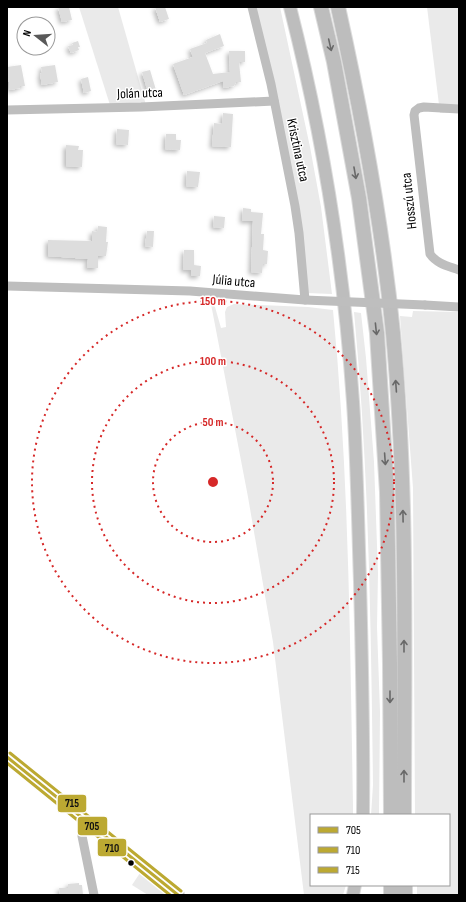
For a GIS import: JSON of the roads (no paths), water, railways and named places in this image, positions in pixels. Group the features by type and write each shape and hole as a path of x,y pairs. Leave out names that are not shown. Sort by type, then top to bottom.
{"highway":[{"path":"321,7 334,62 359,198 377,333 387,492 391,814"},
{"path":"338,7 365,133 376,195 393,333 404,535 404,814"}],"main road":[{"path":"290,7 305,67 327,180 338,255 352,387 358,502 363,737 363,814"},
{"path":"7,757 178,895"}],"street":[{"name":"Krisztina utca","path":"252,7 274,101 295,206 305,300"},
{"name":"Jolán utca","path":"7,110 141,107 274,101"},
{"name":"Hosszú utca","path":"459,109 424,107 415,111 414,115 430,254 434,260 439,263 459,270"},
{"name":"Júlia utca","path":"7,286 184,291 305,300 459,307"},
{"path":"87,821 84,826 82,836 94,895"}]}
